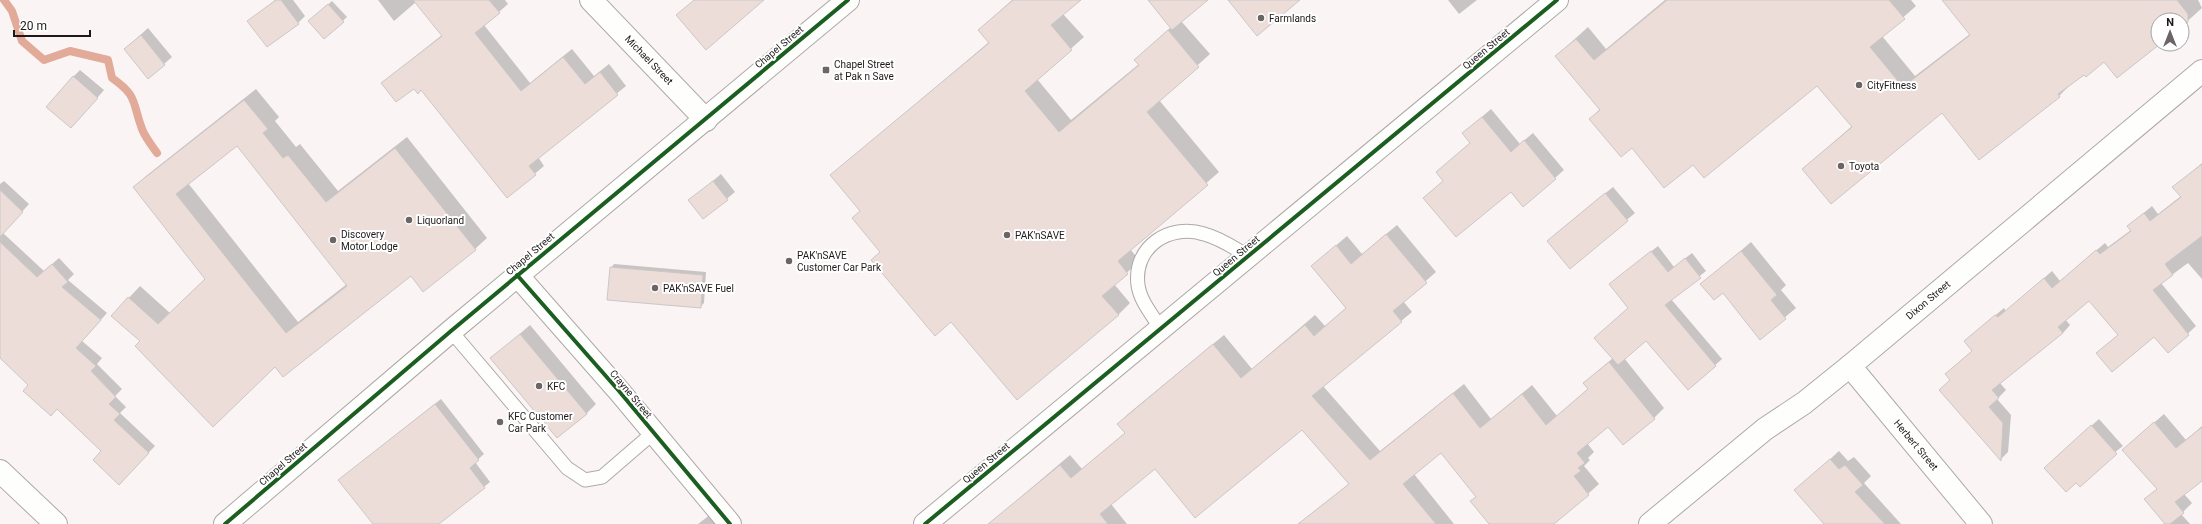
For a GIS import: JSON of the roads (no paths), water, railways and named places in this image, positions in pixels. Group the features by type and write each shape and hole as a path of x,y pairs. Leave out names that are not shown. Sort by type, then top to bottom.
{"main road":[{"name":"Michael Street","path":"591,0 706,120"},
{"name":"Chapel Street","path":"224,524 451,331 706,120 848,0"},
{"name":"Queen Street","path":"925,524 1558,0"},
{"name":"Dixon Street","path":"1650,524 1765,429 1804,403 1850,366 2202,71"},
{"name":"Crayne Street","path":"517,276 730,524"},
{"name":"Herbert Street","path":"1850,366 1981,524"},
{"path":"0,471 56,524"}],"lane":[{"path":"1161,329 1143,300 1138,287 1139,262 1145,252 1153,244 1163,236 1178,232 1203,233 1218,239 1248,256"},
{"path":"451,331 567,468 585,480 602,477 653,433"}],"waterway":[{"path":"4,0 12,11 22,41 44,60 70,51 108,60 112,78 130,95 143,132 157,153"}],"place":[{"name":"Farmlands","path":"1261,18"},
{"name":"Chapel Street at Pak n Save","path":"826,70"},
{"name":"CityFitness","path":"1859,85"},
{"name":"Toyota","path":"1841,166"},
{"name":"Liquorland","path":"409,220"},
{"name":"PAK'nSAVE","path":"1007,235"},
{"name":"Discovery Motor Lodge","path":"333,240"},
{"name":"PAK'nSAVE Customer Car Park","path":"789,261"},
{"name":"PAK'nSAVE Fuel","path":"655,288"},
{"name":"KFC","path":"539,386"},
{"name":"KFC Customer Car Park","path":"500,422"}]}
